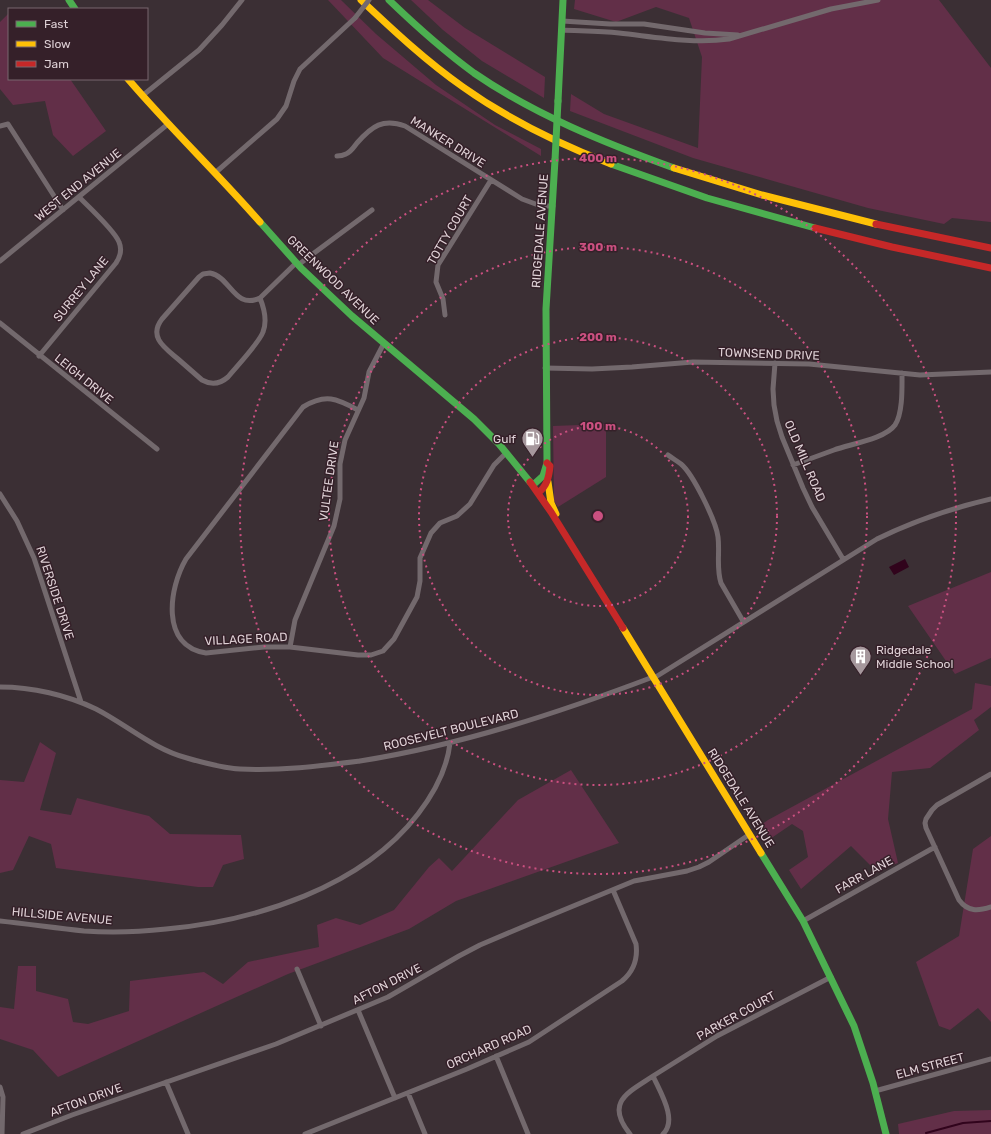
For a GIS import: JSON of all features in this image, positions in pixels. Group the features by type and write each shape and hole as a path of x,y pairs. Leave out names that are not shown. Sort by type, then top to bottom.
{"main road":[{"path":"361,0 415,50 446,75 480,99 515,120 550,138 587,154 666,184 781,220 991,268"},
{"path":"389,0 456,60 489,83 549,117 595,138 674,168 753,192 879,225 991,248"},
{"name":"RIDGEDALE AVENUE","path":"563,0 556,160 546,309 547,463 542,476 533,486 556,520 654,677 803,921 854,1026 875,1091 886,1134"},
{"name":"GREENWOOD AVENUE","path":"129,80 297,264 352,316 474,419 506,453 533,486"},
{"name":"RIDGEDALE AVENUE","path":"547,463 550,466 548,482 551,503 555,512 556,520"},
{"path":"538,493 544,489 548,482"}],"street":[{"path":"142,96 199,50 219,30 242,0"},
{"path":"215,173 277,119 286,106 294,81 300,69 355,18 370,0"},
{"path":"561,30 617,32 682,40 705,41 729,39 832,9 878,0"},
{"path":"562,21 610,24 644,24 705,33 741,35"},
{"name":"MANKER DRIVE","path":"337,156 349,152 367,131 373,127 385,123 405,126 522,199 541,206 553,206"},
{"path":"0,126 8,124 62,210"},
{"name":"WEST END AVENUE","path":"0,261 168,124"},
{"name":"TOTTY COURT","path":"445,315 444,299 436,282 436,271 491,180"},
{"name":"SURREY LANE","path":"39,356 119,258 120,247 116,236 79,197"},
{"path":"260,298 264,310 264,326 261,336 228,377 221,382 212,383 202,380 165,348 156,333 159,323 203,274 210,273 220,277 233,292 245,300 250,301 260,298 297,264 372,210"},
{"name":"LEIGH DRIVE","path":"0,323 39,356 157,449"},
{"name":"VULTEE DRIVE","path":"290,647 295,620 334,526 340,499 340,464 342,452 348,433 364,398 369,372 384,343"},
{"name":"TOWNSEND DRIVE","path":"546,368 592,369 692,362 809,364 920,375 991,372"},
{"name":"OLD MILL ROAD","path":"775,363 773,389 777,421 793,465 812,507 843,559"},
{"path":"793,465 870,439 891,430 896,425 900,413 902,373"},
{"name":"VILLAGE ROAD","path":"358,410 339,400 332,399 317,400 303,407 186,559 178,576 173,602 173,622 179,637 187,646 206,653 264,647 290,647 358,655 370,655 383,651 394,639 417,597 420,581 420,558 431,533 440,523 457,516 465,510 494,465 506,453"},
{"path":"668,456 681,464 696,483 715,526 718,538 719,576 721,583 743,621"},
{"name":"RIVERSIDE DRIVE","path":"0,494 17,521 34,558 81,702"},
{"path":"654,677 877,539 912,523 946,511 991,499"},
{"name":"ROOSEVELT BOULEVARD","path":"0,686 24,688 81,702 177,756 199,762 240,769 280,770 378,758 450,743 522,723 654,677"},
{"name":"HILLSIDE AVENUE","path":"0,921 104,932 166,929 226,919 288,902 321,889 374,858 401,834 433,792 445,766 450,743"},
{"path":"991,774 937,805 932,810 925,823 962,904 972,910 991,907"},
{"name":"AFTON DRIVE","path":"23,1134 72,1115 276,1044 321,1026 388,997 454,958 480,945 640,879 687,871 699,867 709,862 750,834"},
{"name":"FARR LANE","path":"803,921 935,847"},
{"name":"ORCHARD ROAD","path":"305,1134 319,1132 394,1098 536,1038 622,981 632,970 637,958 636,944 613,890"},
{"path":"297,969 321,1026"},
{"name":"PARKER COURT","path":"630,1134 620,1112 620,1102 626,1094 717,1036 831,977"},
{"path":"358,1010 394,1098"},
{"path":"496,1056 528,1134"},
{"name":"ELM STREET","path":"875,1091 991,1059"},
{"path":"653,1076 670,1116 669,1127 664,1134"},
{"path":"166,1082 188,1134"},
{"path":"0,1087 3,1097 2,1134"},
{"path":"408,1093 425,1134"}],"shaded area":[{"path":"328,0 341,0 376,34 436,85 495,125 541,149 541,156 383,58"},
{"path":"411,0 428,0 465,28 545,77 544,98 482,61 443,30"},
{"path":"575,0 939,0 991,68 991,222 952,218 944,224 868,208 693,158 570,111 571,94 604,114 698,148 702,57 689,18 656,7 616,22 574,9"},
{"path":"8,14 8,80 71,80 106,131 73,156 53,135 45,101 13,105 0,89 0,22"},
{"path":"606,424 606,477 558,507 554,501 553,426"},
{"path":"905,559 909,567 894,575 889,567"},
{"path":"991,572 991,658 955,674 908,606"},
{"path":"975,683 991,686 991,707 974,720 979,730 930,768 892,772 888,819 898,863 876,871 851,846 801,889 789,870 808,857 803,831 792,824 770,839 761,825 972,709"},
{"path":"40,742 56,753 40,810 71,815 77,798 149,816 170,834 241,835 244,859 223,865 213,887 198,887 56,868 51,844 29,836 13,870 0,873 0,780 24,782"},
{"path":"571,770 619,843 456,901 409,929 288,974 58,1077 33,1050 0,1039 0,1007 14,1009 18,966 36,966 36,991 68,999 73,1022 88,1024 129,1011 130,981 204,972 223,984 248,962 319,947 317,925 336,918 360,925 394,910 429,867 439,858 452,871 518,800"},
{"path":"991,836 991,1022 978,1008 950,1030 939,1026 916,962 959,936 973,849"},
{"path":"991,1110 991,1134 899,1134 898,1124 954,1111"}],"waterway":[{"path":"926,1133 963,1123 991,1121"}],"traffic: fast":[{"path":"69,0 74,8"},
{"path":"389,0 452,56 497,88 571,127 622,149 674,168"},
{"path":"558,101 563,0"},
{"path":"555,160 558,101"},
{"path":"533,485 543,476 547,463 546,309 555,160"},
{"path":"611,164 707,198 815,228"},
{"path":"260,222 301,268 352,316 474,419 499,444 530,482"},
{"path":"761,853 803,921 854,1026 873,1083 886,1134"}],"traffic: slow":[{"path":"361,0 423,56 480,99 534,130 611,164"},
{"path":"129,80 260,222"},
{"path":"674,168 762,195 876,224"},
{"path":"548,482 551,503 556,514"},
{"path":"623,628 761,853"}],"traffic: jam":[{"path":"876,224 991,248"},
{"path":"815,228 892,247 991,268"},
{"path":"538,493 544,487 548,478 550,466 547,463"},
{"path":"530,482 551,512 623,628"}],"place":[{"name":"Gulf","path":"532,458"},
{"name":"Ridgedale Middle School","path":"860,676"}]}
